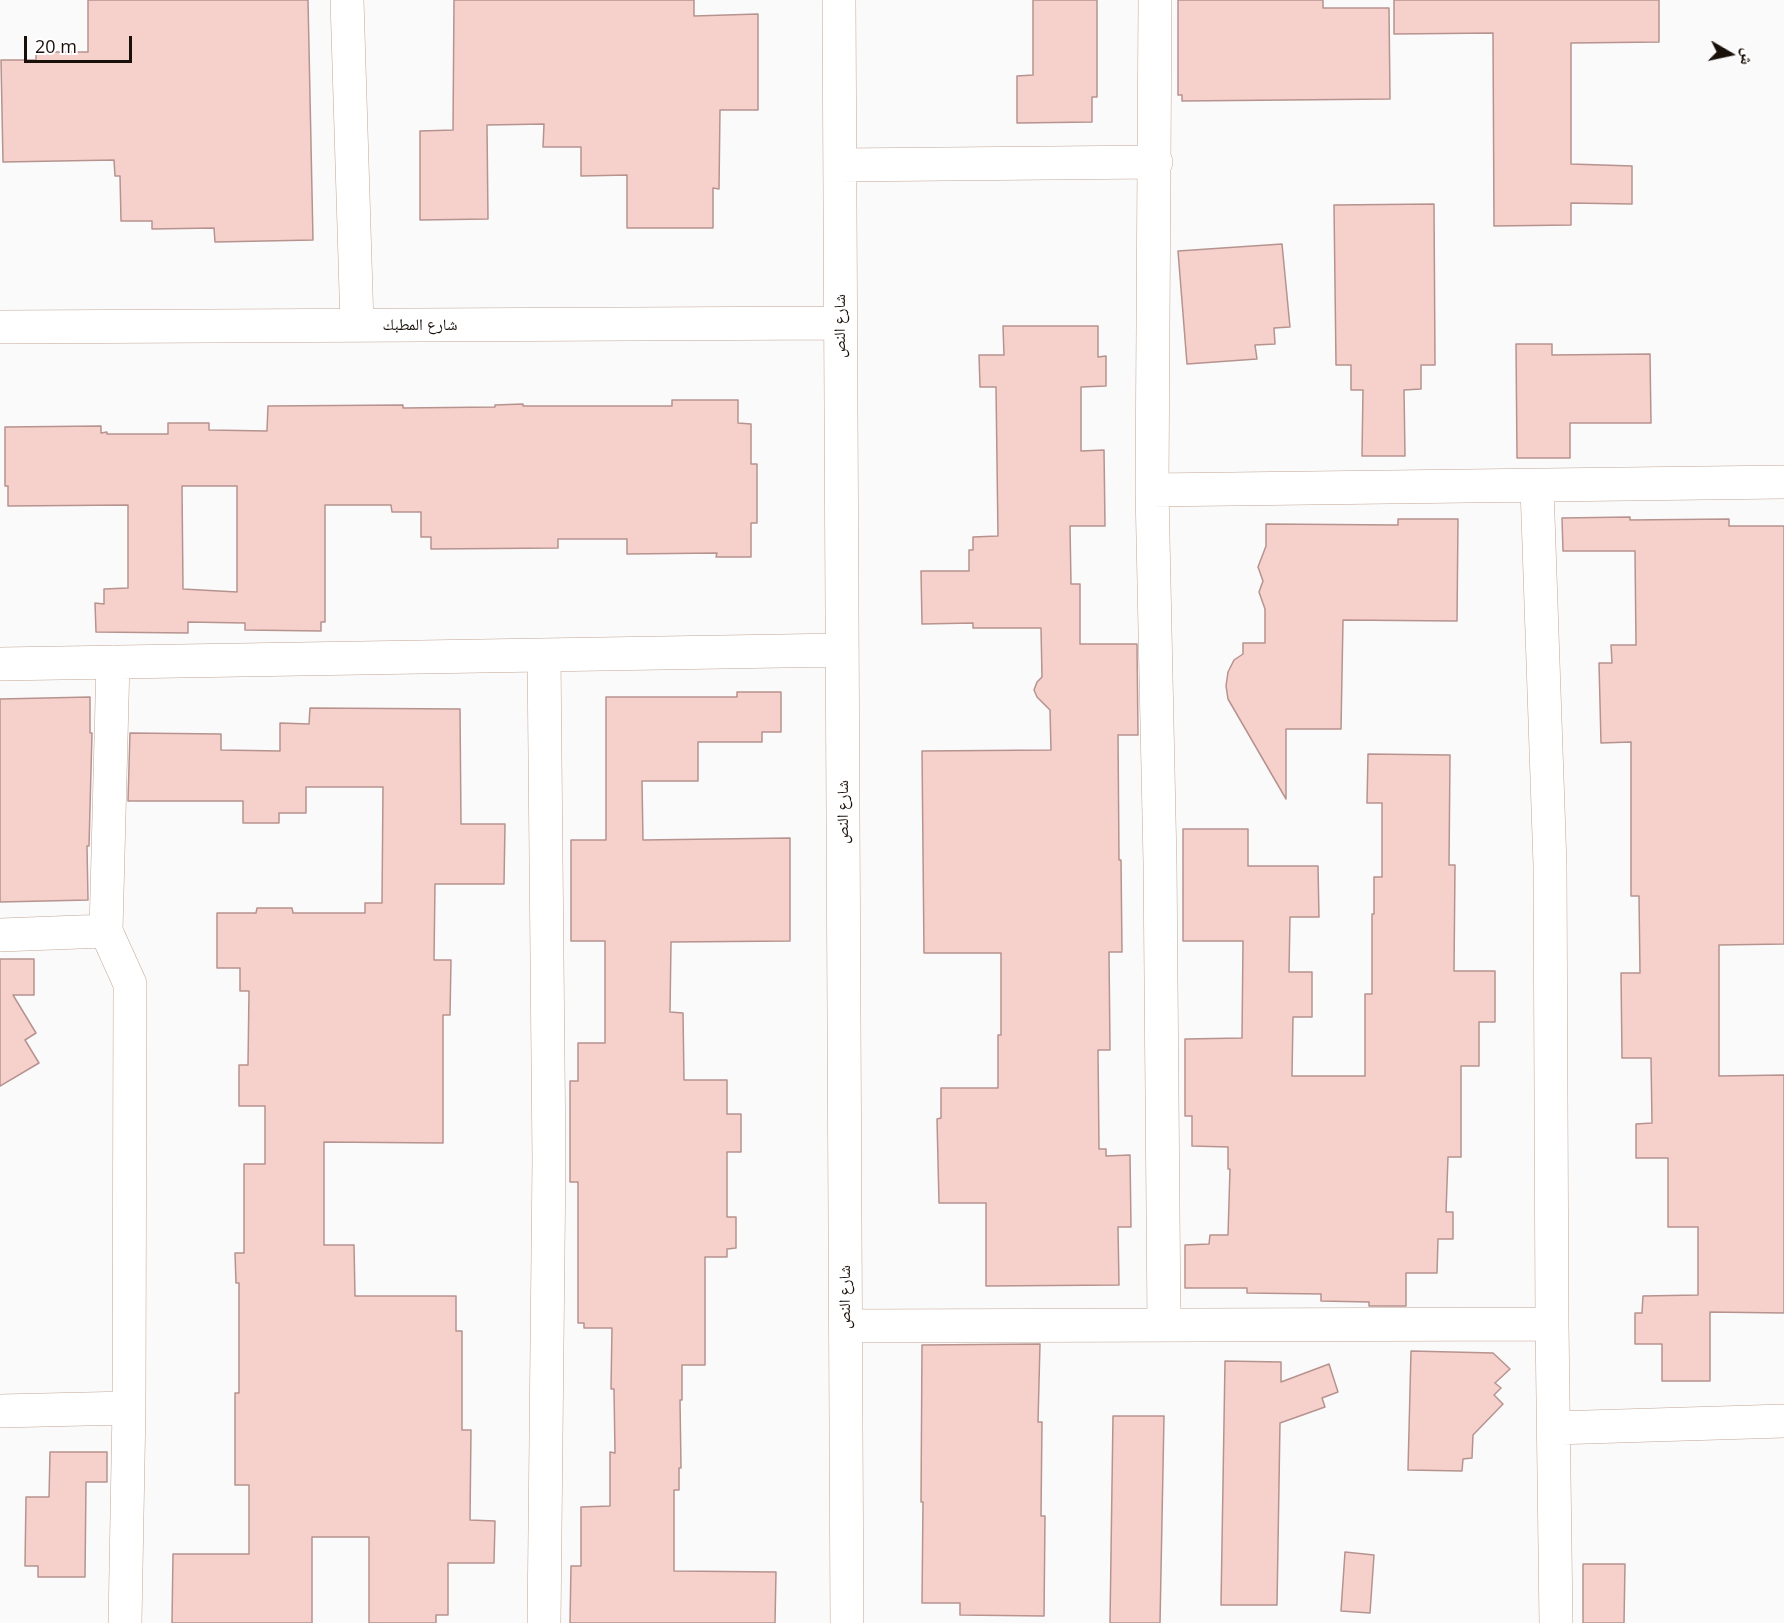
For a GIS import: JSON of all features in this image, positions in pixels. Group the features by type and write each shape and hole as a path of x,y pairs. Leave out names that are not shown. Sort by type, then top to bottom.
{"street":[{"path":"347,0 357,325"},
{"name":"شارع النص","path":"839,0 847,1623"},
{"path":"1155,0 1152,490 1160,851 1164,1325"},
{"path":"840,165 1155,162"},
{"name":"شارع المطبك","path":"0,327 840,323"},
{"path":"1152,490 1537,487 1784,482"},
{"path":"1537,487 1550,865 1556,1623"},
{"path":"0,664 842,650"},
{"path":"544,655 549,1160 544,1623"},
{"path":"113,662 106,931 130,984 129,1408 125,1623"},
{"path":"0,936 106,931"},
{"path":"846,1326 1552,1324"},
{"path":"0,1411 129,1408"},
{"path":"1554,1428 1784,1421"}],"building":[{"path":"88,0 308,0 313,240 215,242 214,228 152,229 152,221 121,221 120,176 115,176 114,160 3,162 1,60 36,60 36,52 88,52"},
{"path":"454,0 694,0 694,16 758,14 758,110 720,110 719,189 713,188 713,228 627,228 627,175 581,176 581,147 543,147 544,124 487,125 488,219 420,220 420,131 453,130"},
{"path":"1033,0 1097,0 1097,97 1092,97 1092,122 1017,123 1017,76 1033,75"},
{"path":"1178,0 1323,0 1323,8 1389,8 1390,99 1182,101 1182,95 1178,95"},
{"path":"1394,0 1659,0 1659,42 1571,43 1571,164 1632,166 1632,204 1571,203 1571,225 1494,226 1493,33 1394,34"},
{"path":"1434,204 1435,365 1421,365 1421,389 1404,390 1405,456 1362,456 1363,390 1351,390 1351,365 1336,365 1334,205"},
{"path":"1282,244 1290,327 1274,328 1275,344 1255,345 1257,359 1187,364 1178,251"},
{"path":"1003,326 1098,326 1098,357 1106,356 1106,386 1081,387 1081,451 1104,450 1105,526 1070,526 1071,584 1080,584 1080,644 1137,644 1138,735 1118,735 1122,952 1109,952 1110,1050 1098,1050 1099,1149 1106,1149 1106,1156 1130,1155 1131,1227 1118,1227 1119,1285 986,1286 986,1203 939,1203 937,1119 941,1118 941,1088 998,1088 998,1035 1001,1035 1001,953 924,953 922,751 1051,750 1050,710 1037,697 1034,690 1042,677 1041,628 973,628 973,623 922,624 921,571 969,571 969,550 973,550 973,537 998,536 996,387 980,387 979,355 1004,355"},
{"path":"1516,344 1552,344 1552,355 1650,354 1651,423 1570,423 1570,458 1517,458"},
{"path":"672,400 738,400 738,423 751,424 751,464 757,464 757,523 751,523 751,557 716,557 717,553 627,554 627,539 558,539 558,548 431,549 431,537 421,537 421,512 392,512 391,505 325,505 325,622 321,622 321,631 245,630 245,623 188,622 188,633 96,632 95,603 104,604 104,589 128,588 128,505 8,506 8,486 5,486 5,427 101,426 101,433 107,432 107,434 168,434 168,423 209,423 209,430 267,431 268,406 403,405 403,408 495,407 495,405 523,404 523,406 672,406","holes":["182,486 237,486 237,592 183,589"]},
{"path":"1630,517 1630,520 1729,519 1729,526 1784,526 1784,944 1719,945 1719,1076 1784,1075 1784,1313 1710,1312 1710,1381 1662,1381 1662,1344 1635,1344 1635,1313 1642,1313 1643,1296 1698,1295 1698,1227 1668,1227 1668,1158 1636,1158 1636,1124 1652,1123 1651,1058 1622,1058 1621,973 1640,973 1639,896 1631,896 1631,742 1601,743 1599,663 1612,663 1611,645 1636,645 1635,551 1563,551 1562,518"},
{"path":"1398,519 1458,519 1457,621 1343,620 1341,729 1286,729 1286,799 1228,699 1226,686 1228,672 1234,660 1243,654 1243,643 1265,643 1265,609 1259,592 1263,581 1258,567 1266,546 1266,524 1398,525"},
{"path":"737,692 781,692 781,732 762,732 762,742 698,742 698,781 642,781 643,840 790,838 790,941 671,942 670,1012 683,1013 684,1080 727,1080 727,1114 741,1114 741,1152 727,1152 727,1217 736,1217 736,1248 727,1249 727,1257 705,1257 705,1365 682,1365 681,1468 679,1468 679,1490 674,1490 674,1571 776,1572 775,1623 570,1623 571,1566 581,1566 581,1507 610,1506 610,1452 615,1453 614,1389 611,1389 612,1328 584,1328 584,1323 578,1323 578,1182 570,1182 570,1081 578,1081 578,1043 605,1043 605,941 571,941 571,840 606,840 606,697 737,697"},
{"path":"90,697 90,733 92,733 89,846 87,846 88,900 0,902 0,699"},
{"path":"310,708 460,709 461,824 505,824 504,884 435,884 434,960 451,960 450,1015 443,1015 443,1143 324,1142 324,1245 354,1245 355,1296 456,1296 456,1331 462,1331 462,1430 471,1430 470,1520 495,1521 494,1563 448,1563 448,1615 436,1615 436,1623 369,1623 369,1537 312,1537 312,1623 172,1623 173,1554 249,1554 249,1485 235,1485 235,1393 239,1393 239,1283 236,1283 235,1253 244,1253 244,1164 265,1164 265,1106 239,1106 239,1065 248,1065 249,991 240,991 240,968 217,968 217,913 256,913 257,908 292,908 293,913 365,913 365,903 382,903 383,787 306,787 306,813 279,813 279,823 243,823 243,801 128,801 130,733 221,734 221,750 280,751 280,723 309,724"},
{"path":"1368,754 1450,755 1449,865 1455,865 1454,971 1495,971 1495,1022 1479,1022 1479,1066 1461,1066 1461,1157 1448,1157 1446,1212 1453,1212 1453,1239 1438,1239 1437,1273 1406,1273 1406,1306 1369,1306 1369,1302 1321,1301 1321,1294 1247,1293 1247,1288 1185,1288 1185,1245 1209,1244 1210,1235 1228,1235 1230,1169 1228,1169 1228,1147 1192,1146 1192,1116 1185,1116 1185,1039 1242,1038 1243,941 1183,941 1183,829 1248,829 1248,866 1318,866 1319,917 1290,917 1289,972 1312,972 1312,1017 1293,1017 1292,1076 1365,1076 1365,994 1372,994 1374,877 1382,877 1382,803 1367,803"},
{"path":"0,959 34,959 34,995 13,995 36,1033 25,1040 39,1063 0,1086"},
{"path":"1040,1344 1038,1422 1042,1422 1041,1516 1045,1516 1044,1616 960,1615 960,1603 922,1603 922,1345"},
{"path":"1411,1351 1493,1353 1510,1369 1495,1383 1501,1388 1494,1395 1503,1404 1473,1435 1472,1458 1463,1459 1462,1471 1408,1470"},
{"path":"1225,1361 1281,1362 1281,1382 1329,1364 1338,1392 1322,1398 1325,1407 1280,1423 1277,1605 1221,1605"},
{"path":"1113,1416 1164,1416 1160,1623 1110,1623"},
{"path":"50,1452 107,1452 107,1482 86,1482 85,1577 38,1577 38,1566 25,1566 26,1497 49,1497"},
{"path":"1345,1552 1374,1555 1370,1613 1341,1611"},
{"path":"1583,1564 1625,1564 1624,1623 1583,1623"}]}
